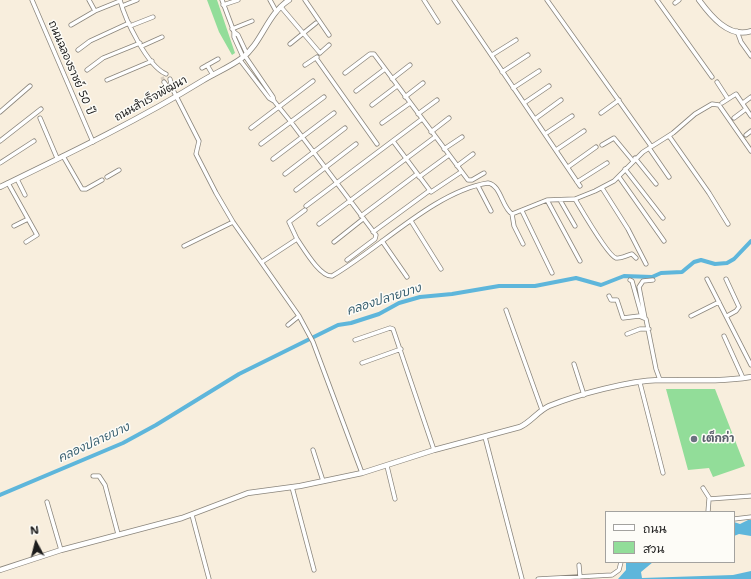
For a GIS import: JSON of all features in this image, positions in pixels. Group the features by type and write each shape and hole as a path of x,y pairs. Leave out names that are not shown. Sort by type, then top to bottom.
{"street":[{"name":"ถนนฉลองราชย์ 50 ปี","path":"32,0 93,142"},
{"path":"89,0 94,11"},
{"path":"71,25 94,11 120,0 141,45 152,62 163,74"},
{"path":"122,6 137,0"},
{"path":"222,0 233,31 238,35 244,57 259,86 269,98 274,101"},
{"path":"223,5 238,0"},
{"path":"270,0 276,11"},
{"name":"ถนนสำเร็จพัฒนา","path":"0,187 57,158 93,142 176,96 210,70 244,57 276,11 290,0"},
{"path":"305,0 329,35"},
{"path":"424,0 438,22"},
{"path":"454,0 580,186"},
{"path":"547,0 619,100 669,178"},
{"path":"657,0 712,77"},
{"path":"675,3 679,0"},
{"path":"699,0 716,21 737,31 751,31"},
{"path":"281,7 320,54"},
{"path":"78,50 94,39 130,24 153,17"},
{"path":"233,31 252,20"},
{"path":"290,44 316,23"},
{"path":"737,31 741,42 751,56"},
{"path":"87,70 103,58 162,37"},
{"path":"492,55 516,40"},
{"path":"305,64 316,58 329,45"},
{"path":"345,73 372,53 461,172 470,181 484,173"},
{"path":"502,72 528,55"},
{"path":"244,57 279,108 376,236 375,239 347,260"},
{"path":"316,58 377,144"},
{"path":"202,68 210,70 218,60"},
{"path":"107,80 152,62"},
{"path":"392,79 410,65"},
{"path":"356,91 385,69"},
{"path":"513,88 539,71"},
{"path":"170,79 172,88 199,141 196,154 233,222 299,316 313,342 362,473"},
{"path":"251,128 313,81"},
{"path":"164,82 167,86 172,88"},
{"path":"717,82 728,99"},
{"path":"259,86 263,83"},
{"path":"405,97 424,83"},
{"path":"0,112 30,86"},
{"path":"372,105 397,86"},
{"path":"524,103 549,86"},
{"path":"722,103 736,94 751,116"},
{"path":"262,144 324,96"},
{"path":"743,103 751,97"},
{"path":"418,114 437,100"},
{"path":"535,119 561,100"},
{"path":"601,113 619,100"},
{"path":"382,123 410,103"},
{"path":"512,214 547,200 575,199 602,188 619,177 634,160 650,147 669,136 705,107 714,104 719,105 749,145 751,151"},
{"path":"0,141 41,109"},
{"path":"734,118 746,109"},
{"path":"273,159 334,113"},
{"path":"545,134 572,116"},
{"path":"40,118 57,158"},
{"path":"431,132 450,118"},
{"path":"422,119 336,183 288,222 297,239 322,272 330,276 443,200 478,186 491,184 508,211 512,214 514,226 523,244"},
{"path":"285,174 345,128"},
{"path":"746,135 751,131"},
{"path":"556,150 584,132"},
{"path":"669,136 709,193 728,224"},
{"path":"319,224 435,137"},
{"path":"444,149 462,137"},
{"path":"602,145 614,138 656,184"},
{"path":"0,163 34,141"},
{"path":"393,141 429,190"},
{"path":"296,190 356,144"},
{"path":"568,167 596,147"},
{"path":"457,166 473,154"},
{"path":"334,242 362,218 418,175 449,155"},
{"path":"63,156 82,189 86,189 102,180"},
{"path":"577,182 607,163"},
{"path":"625,169 663,218"},
{"path":"108,177 119,170"},
{"path":"373,232 429,190 434,191 461,172"},
{"path":"619,177 664,241"},
{"path":"17,179 25,195"},
{"path":"8,183 37,235 26,242"},
{"path":"478,186 491,211"},
{"path":"602,188 628,229 646,264"},
{"path":"575,199 601,241 613,256 618,258 632,254 636,258"},
{"path":"547,200 580,261"},
{"path":"560,200 575,226"},
{"path":"522,211 552,273"},
{"path":"14,226 28,219"},
{"path":"411,221 441,269"},
{"path":"184,246 233,222"},
{"path":"262,262 297,239"},
{"path":"382,242 407,277"},
{"path":"707,279 751,365"},
{"path":"726,279 739,307 736,311 726,316"},
{"path":"630,280 632,281 643,317 649,329 656,369 660,380"},
{"path":"643,317 639,287 643,282 653,280"},
{"path":"608,296 611,300 617,300 623,318 643,317"},
{"path":"691,316 719,302"},
{"path":"506,310 542,410"},
{"path":"288,325 299,316"},
{"path":"355,340 392,328 401,349 434,450"},
{"path":"627,334 640,329 649,329"},
{"path":"724,336 743,378"},
{"path":"362,363 401,349"},
{"path":"574,364 584,395"},
{"path":"0,570 61,550 192,515 248,494 362,473 434,450 520,427 530,421 542,410 584,395 660,380 703,381 751,377"},
{"path":"640,383 663,474"},
{"path":"485,437 522,579"},
{"path":"312,450 323,481"},
{"path":"387,466 395,499"},
{"path":"93,476 98,475 105,485 118,534"},
{"path":"292,487 314,570"},
{"path":"703,488 710,499"},
{"path":"710,499 751,496"},
{"path":"708,511 707,502 710,499"},
{"path":"47,502 61,550"},
{"path":"192,515 208,579"},
{"path":"735,519 751,517"},
{"path":"538,579 612,575 619,570 621,563"},
{"path":"579,565 580,577"}],"green space":[{"path":"207,0 217,0 235,53 232,55 219,32"},
{"path":"666,389 715,389 745,466 713,477 709,468 688,470"}],"water":[{"path":"751,520 751,536 739,534 735,536 735,522 740,524"},
{"path":"626,563 652,563 641,572 642,578 733,575 751,571 751,579 618,579 626,570"}],"waterway":[{"name":"คลองปลายบาง","path":"0,495 123,443 156,425 239,374 338,325 351,323 379,314 399,303 420,297 452,294 499,286 535,286 576,278 601,285 624,276 652,277 661,273 682,272 694,262 701,260 715,264 727,263 734,259 751,241"}],"tunnel":[{"path":"162,77 164,82"}],"place":[{"name":"เต็กก่า","path":"694,439"}]}
